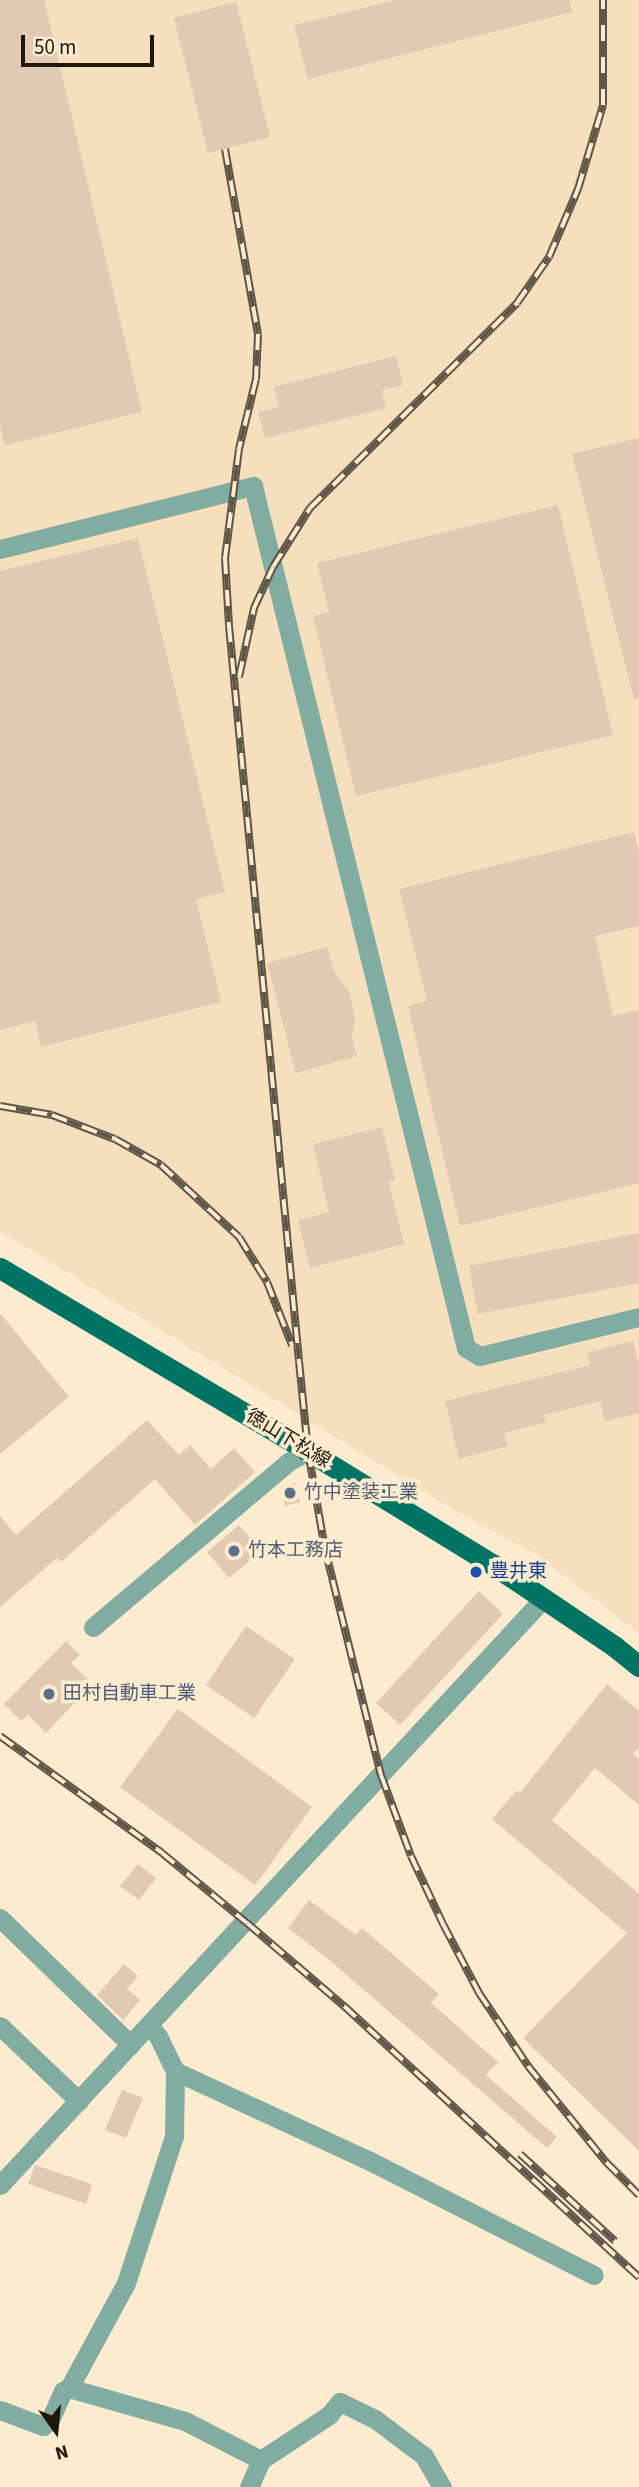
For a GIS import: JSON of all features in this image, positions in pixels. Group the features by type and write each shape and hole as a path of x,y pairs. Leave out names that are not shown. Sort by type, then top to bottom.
{"main road":[{"name":"徳山下松線","path":"0,1268 309,1451 544,1598 639,1666"}],"street":[{"path":"0,549 253,486 466,1348 480,1356 639,1317"},
{"path":"93,1627 288,1462 309,1451"},
{"path":"0,2185 544,1598"},
{"path":"0,1918 131,2045"},
{"path":"0,2026 79,2101"},
{"path":"0,2410 43,2426 50,2420 63,2391 69,2388 126,2283 174,2136 175,2071 158,2036 149,2026"},
{"path":"175,2071 370,2161 594,2275"},
{"path":"69,2388 185,2421 261,2460"},
{"path":"249,2487 261,2460 329,2414 340,2402 375,2419 424,2456 442,2487"}],"shaded area":[{"path":"0,0 639,0 639,1633 534,1553 456,1511 0,1231"}],"building":[{"path":"0,0 44,0 142,412 5,445 0,426"},
{"path":"395,0 569,0 572,12 308,79 294,25"},
{"path":"236,2 270,137 208,153 174,18"},
{"path":"396,356 403,385 382,390 386,408 265,438 258,412 279,407 274,387"},
{"path":"639,438 639,698 634,699 572,454"},
{"path":"558,505 613,735 356,796 313,616 329,612 317,563"},
{"path":"138,538 225,892 196,899 221,1002 41,1047 35,1021 0,1030 0,571"},
{"path":"634,832 639,853 639,926 595,936 613,1016 639,1010 639,1183 460,1226 408,1006 427,1001 399,889"},
{"path":"327,947 334,971 350,993 355,1021 352,1038 357,1056 296,1073 267,963"},
{"path":"382,1127 395,1181 389,1182 404,1244 310,1268 298,1220 329,1212 313,1144"},
{"path":"639,1233 639,1283 478,1314 469,1266"},
{"path":"0,1313 69,1397 0,1454"},
{"path":"633,1341 639,1367 639,1413 605,1421 600,1401 544,1415 546,1422 504,1433 508,1446 459,1459 445,1401 590,1365 587,1353"},
{"path":"147,1420 179,1455 190,1445 211,1469 234,1448 255,1472 195,1525 155,1479 61,1562 57,1558 0,1607 0,1516 16,1535"},
{"name":"竹中塗装工業","path":"295,1483 300,1502 285,1506 281,1487"},
{"name":"竹本工務店","path":"239,1525 262,1551 229,1578 207,1552"},
{"path":"479,1591 503,1614 400,1725 376,1703"},
{"path":"246,1626 295,1659 254,1718 206,1685"},
{"name":"田村自動車工業","path":"66,1641 80,1655 71,1663 93,1684 46,1733 28,1715 21,1721 4,1704"},
{"path":"607,1684 639,1711 639,1748 633,1754 639,1759 639,1805 595,1768 552,1820 639,1894 639,2151 523,2038 627,1933 492,1819 517,1790 520,1793"},
{"path":"178,1709 312,1807 255,1885 120,1787"},
{"path":"138,1864 156,1878 139,1900 120,1886"},
{"path":"309,1900 356,1935 362,1928 439,1994 431,2003 498,2062 486,2075 557,2137 547,2148 327,1958 288,1928"},
{"path":"124,1964 138,1976 127,1989 140,2000 123,2020 97,1995"},
{"path":"122,2090 143,2098 126,2138 105,2130"},
{"path":"35,2165 92,2184 86,2204 28,2184"}],"railway":[{"path":"239,677 254,608 273,567 310,508 517,303 549,257 578,189 603,105 603,0"},
{"path":"225,149 258,334 256,379 239,449 225,558 229,626 308,1451 325,1549 381,1775 411,1856 443,1924 479,1993 528,2066 606,2162 639,2195"},
{"path":"0,1106 52,1115 115,1139 161,1165 239,1237 267,1282 292,1345"},
{"path":"0,1736 162,1853 247,1923 344,2006 639,2277"},
{"path":"520,2154 615,2241"}],"place":[{"name":"竹中塗装工業","path":"290,1493"},
{"name":"竹本工務店","path":"234,1551"},
{"name":"豊井東","path":"476,1572"},
{"name":"田村自動車工業","path":"49,1694"}]}
